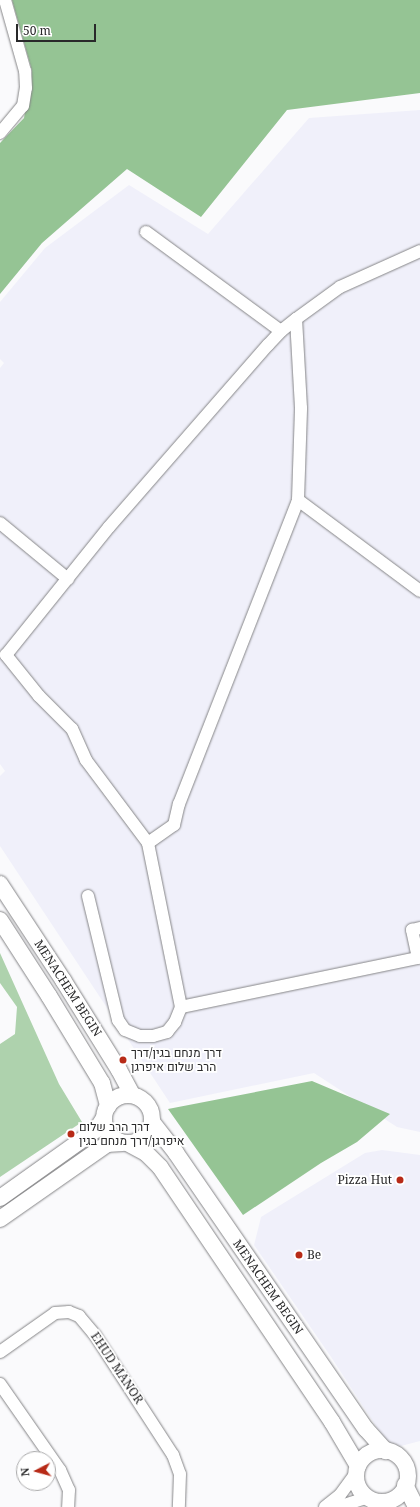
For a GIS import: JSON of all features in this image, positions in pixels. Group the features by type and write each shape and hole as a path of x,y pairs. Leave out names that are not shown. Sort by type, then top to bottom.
{"main road":[{"name":"MENACHEM BEGIN","path":"0,884 120,1070 132,1094"},
{"name":"MENACHEM BEGIN","path":"0,920 49,996 102,1083 106,1112"},
{"path":"0,1198 98,1129 106,1112 121,1096 132,1094 138,1095 148,1103 151,1109 152,1122 143,1138 125,1143 107,1144 0,1219"},
{"path":"106,1112 106,1131 115,1140 125,1143"},
{"name":"MENACHEM BEGIN","path":"152,1122 176,1153 366,1429 386,1451"},
{"name":"MENACHEM BEGIN","path":"125,1143 146,1153 160,1167 332,1422 357,1470"},
{"path":"386,1451 395,1453 403,1461 408,1476 401,1493 395,1498 378,1502 360,1488 357,1470 362,1460 371,1452 386,1451"},
{"path":"405,1485 416,1507"}],"street":[{"path":"0,133 23,106 26,88 25,71 5,0"},
{"path":"146,232 281,331"},
{"path":"88,896 118,1020 125,1030 140,1036 153,1036 167,1032 175,1022 181,1007 148,843 86,760 72,729 39,696 6,655 109,527 281,331 340,287 420,251"},
{"path":"148,843 174,825 179,804 298,500 301,408 296,319"},
{"path":"298,500 420,591"},
{"path":"0,523 68,579"},
{"path":"181,1007 418,958 412,930 420,928"},
{"name":"EHUD MANOR","path":"0,1352 55,1313 69,1312 79,1316 95,1334 173,1455 180,1474 179,1507"},
{"path":"0,1384 60,1470 69,1490 68,1507"},
{"path":"325,1507 340,1495 357,1470"},
{"path":"338,1507 378,1502"}],"shaded area":[{"path":"420,110 420,1132 397,1127 314,1073 170,1103 0,846 0,776 5,771 0,764 0,368 4,363 0,359 0,302 45,248 129,185 208,234 309,118"},
{"path":"382,1150 420,1155 420,1441 401,1446 391,1444 383,1437 331,1357 254,1245 261,1217 365,1153"}],"green space":[{"path":"12,0 420,0 420,93 287,110 201,217 127,169 42,243 0,294 0,143 24,118 32,71"},
{"path":"0,953 59,1084 82,1122 0,1177 0,1044 15,1034 17,1007 0,983"},
{"path":"312,1081 390,1114 357,1142 321,1163 243,1215 168,1109"}],"place":[{"name":"דרך מנחם בגין/דרך הרב שלום איפרגן","path":"123,1060"},
{"name":"דרך הרב שלום איפרגן/דרך מנחם בגין","path":"71,1134"},
{"name":"Pizza Hut","path":"400,1180"},
{"name":"Be","path":"299,1255"}]}
